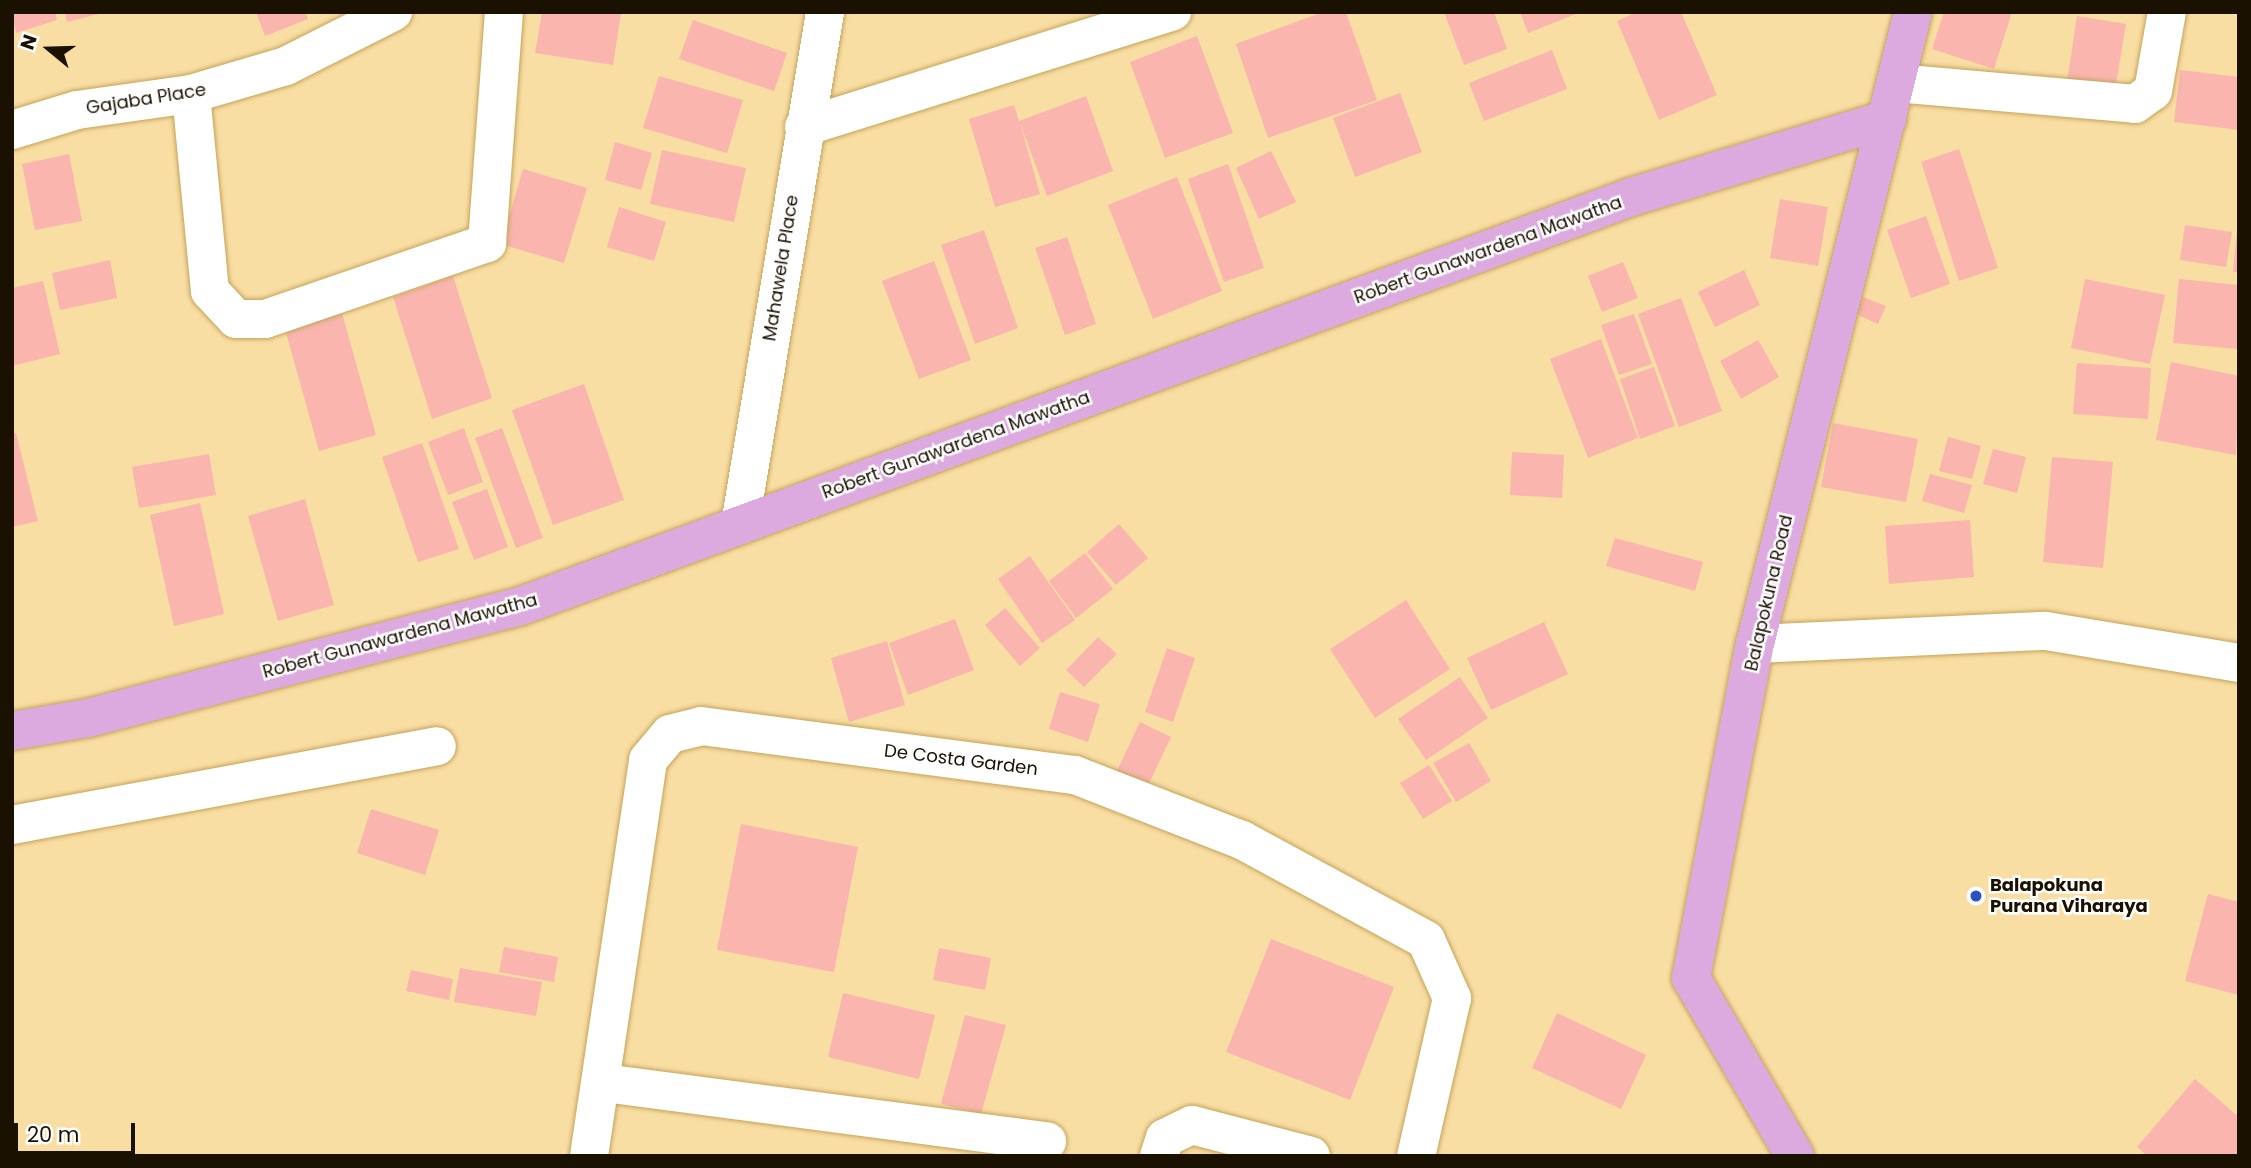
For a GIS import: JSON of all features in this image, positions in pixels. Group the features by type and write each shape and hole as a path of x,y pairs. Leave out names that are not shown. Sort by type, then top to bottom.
{"main road":[{"name":"Balapokuna Road","path":"1795,1156 1691,978 1755,643 1913,12"},
{"name":"Robert Gunawardena Mawatha","path":"12,731 88,718 518,607 1630,197 1887,120"}],"street":[{"name":"Gajaba Place","path":"12,130 77,110 191,94 286,66 393,12"},
{"path":"191,94 210,290 236,319 265,319 487,243 504,12"},
{"name":"Mahawela Place","path":"740,525 825,12"},
{"path":"804,127 1172,12"},
{"path":"1896,83 2135,104 2153,92 2167,12"},
{"path":"1755,643 2046,631 2239,663"},
{"name":"De Costa Garden","path":"589,1156 604,1083 648,760 670,734 701,726 1075,775 1242,840 1426,940 1452,998 1416,1156"},
{"path":"12,825 437,746"},
{"path":"604,1083 1047,1141"},
{"path":"1159,1156 1165,1138 1192,1125 1311,1156"}],"building":[{"path":"12,12 55,12 57,20 16,33"},
{"path":"65,12 103,12 103,13 67,22"},
{"path":"256,12 305,12 308,19 265,36"},
{"path":"542,12 621,13 613,65 535,53"},
{"path":"1323,12 1346,12 1377,100 1268,138 1236,44"},
{"path":"1444,12 1494,12 1507,49 1464,65"},
{"path":"1520,12 1581,12 1528,33"},
{"path":"1637,12 1681,12 1717,95 1659,120 1617,21"},
{"path":"1944,12 2012,12 1994,69 1932,49"},
{"path":"2077,16 2126,24 2115,90 2067,82"},
{"path":"693,20 787,53 774,91 679,59"},
{"path":"1197,36 1233,133 1165,158 1130,62"},
{"path":"1552,50 1567,89 1484,121 1469,83"},
{"path":"2180,70 2239,77 2239,130 2174,122"},
{"path":"659,76 743,100 727,153 643,128"},
{"path":"1400,93 1422,152 1355,177 1333,118"},
{"path":"1086,96 1113,171 1047,196 1020,123 1040,194 995,207 969,119 1014,105 1019,121"},
{"path":"615,142 652,153 641,190 605,180"},
{"path":"1959,149 1998,268 1959,281 1921,162"},
{"path":"662,150 746,168 734,222 650,204"},
{"path":"1271,151 1296,202 1259,219 1236,168"},
{"path":"69,154 82,221 35,230 22,164"},
{"path":"1228,164 1264,268 1224,282 1188,179"},
{"path":"523,169 587,188 564,263 501,244"},
{"path":"1177,177 1222,291 1153,319 1108,205"},
{"path":"1780,199 1828,207 1818,266 1770,258"},
{"path":"619,207 666,222 654,261 607,247"},
{"path":"1926,216 1950,284 1911,298 1887,230"},
{"path":"2185,225 2232,232 2226,267 2180,260"},
{"path":"2237,229 2239,272 2233,272"},
{"path":"984,230 1018,328 975,344 941,245"},
{"path":"1067,237 1096,324 1065,335 1035,248"},
{"path":"110,260 117,298 60,310 52,273"},
{"path":"934,261 971,360 919,379 882,281"},
{"path":"1623,262 1638,298 1602,312 1588,276"},
{"path":"1744,270 1760,305 1715,327 1698,292"},
{"path":"453,276 492,398 432,419 393,297"},
{"path":"2085,279 2165,295 2150,364 2071,348"},
{"path":"2179,279 2239,285 2237,349 2173,343"},
{"path":"43,281 60,354 12,366 12,288"},
{"path":"1863,297 1886,306 1878,324 1856,314"},
{"path":"1681,298 1722,411 1679,427 1638,314"},
{"path":"342,313 376,435 319,451 285,329"},
{"path":"1634,314 1652,364 1619,375 1601,325"},
{"path":"1601,339 1638,438 1588,458 1550,359"},
{"path":"1758,340 1779,377 1741,399 1720,361"},
{"path":"2171,362 2239,376 2236,455 2156,440"},
{"path":"2077,363 2151,368 2148,419 2073,414"},
{"path":"1654,367 1675,426 1640,439 1620,379"},
{"path":"584,384 624,500 553,525 512,410"},
{"path":"1833,423 1918,439 1906,502 1821,487"},
{"path":"464,428 483,482 448,495 428,442"},
{"path":"502,428 543,538 516,548 475,438"},
{"path":"16,433 38,521 12,527 12,434"},
{"path":"1948,437 1981,446 1972,479 1939,471"},
{"path":"422,443 459,549 418,562 382,457"},
{"path":"1993,449 2026,457 2017,493 1983,484"},
{"path":"1512,452 1564,455 1562,498 1510,495"},
{"path":"209,454 216,495 139,508 132,467"},
{"path":"2052,457 2113,462 2103,568 2043,562"},
{"path":"1930,474 1972,485 1964,513 1922,501"},
{"path":"487,489 508,547 474,560 452,502"},
{"path":"305,499 334,605 278,621 248,516"},
{"path":"200,503 224,614 174,626 150,515"},
{"path":"1970,520 1974,577 1889,584 1885,526"},
{"path":"1119,524 1148,558 1116,585 1087,552"},
{"path":"1615,538 1703,562 1695,591 1606,566"},
{"path":"1085,553 1113,589 1076,618 1049,581"},
{"path":"1030,556 1075,620 1042,643 998,579"},
{"path":"1406,600 1450,669 1375,718 1330,649"},
{"path":"1005,608 1040,648 1020,666 985,625"},
{"path":"955,619 974,670 908,695 889,643"},
{"path":"1544,622 1568,674 1491,710 1467,658"},
{"path":"1098,637 1117,654 1084,687 1066,670"},
{"path":"887,641 905,705 849,722 831,658"},
{"path":"1167,648 1195,658 1173,722 1145,712"},
{"path":"1460,677 1488,718 1426,760 1398,719"},
{"path":"1060,692 1100,704 1088,742 1049,729"},
{"path":"1140,722 1171,737 1145,792 1114,777"},
{"path":"1469,743 1491,781 1456,802 1433,763"},
{"path":"1429,765 1452,801 1423,819 1400,783"},
{"path":"371,809 439,830 425,875 357,853"},
{"path":"741,824 858,847 834,972 717,950"},
{"path":"2208,894 2239,902 2239,995 2185,981"},
{"path":"1271,939 1394,987 1350,1100 1226,1052"},
{"path":"504,947 558,957 554,982 499,972"},
{"path":"939,948 991,958 985,990 933,980"},
{"path":"460,968 542,982 536,1016 454,1002"},
{"path":"411,970 453,979 449,1000 406,991"},
{"path":"843,993 935,1015 919,1079 828,1057"},
{"path":"1557,1013 1646,1055 1621,1109 1532,1068"},
{"path":"965,1015 1006,1025 981,1114 941,1104"},
{"path":"2195,1079 2239,1117 2239,1156 2147,1156 2137,1147"}],"place":[{"name":"Balapokuna Purana Viharaya","path":"1976,896"}]}
